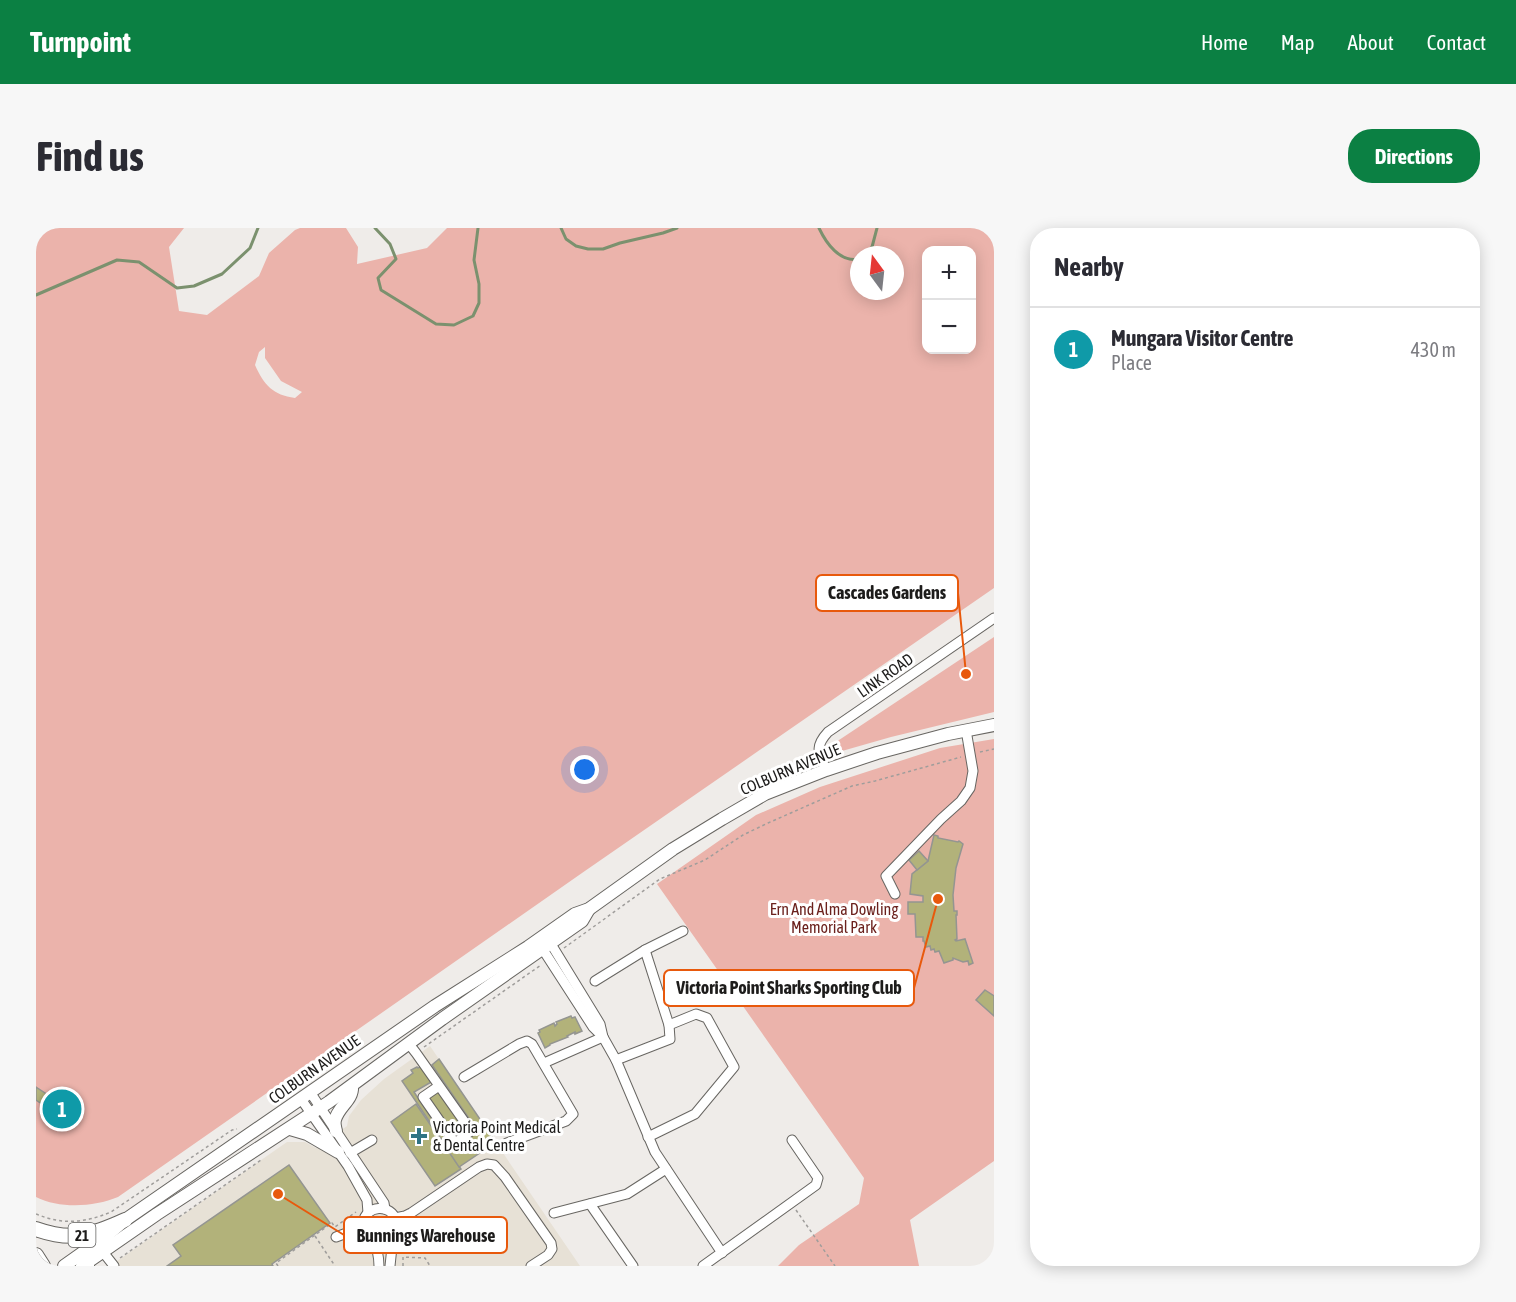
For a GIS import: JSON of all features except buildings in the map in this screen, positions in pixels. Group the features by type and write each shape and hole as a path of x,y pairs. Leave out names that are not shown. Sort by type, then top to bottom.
{"highway":[{"name":"21","path":"36,1229 55,1235 84,1235 125,1220"},
{"path":"36,1255 43,1266"}],"main road":[{"name":"COLBURN AVENUE","path":"86,1265 167,1208 412,1048 547,947 575,914 589,909 673,849 722,819 765,794 826,770 877,753 994,725"},
{"name":"COLBURN AVENUE","path":"64,1266 125,1220 435,1006 547,947"},
{"path":"336,1131 335,1120 352,1093 352,1086"},
{"path":"290,1129 307,1134 344,1153"}],"street":[{"name":"LINK ROAD","path":"826,770 819,748 821,740 828,732 994,618"},
{"path":"895,894 886,876 970,788 973,771 966,730"},
{"path":"595,981 645,950 683,932"},
{"path":"547,947 590,1015 600,1024 603,1037 616,1060 655,1152 722,1253"},
{"path":"616,1060 670,1040 669,1025 645,950"},
{"path":"648,1137 695,1114 735,1067 707,1018 696,1014 669,1025"},
{"path":"544,1063 603,1037"},
{"path":"464,1077 519,1044 527,1041 532,1044 573,1114 566,1121 507,1143"},
{"path":"412,1048 471,1131 455,1143 423,1097 439,1086"},
{"path":"305,1095 344,1153 384,1203 385,1209"},
{"path":"316,1111 336,1131 367,1200 369,1213"},
{"path":"344,1153 372,1140"},
{"path":"703,1266 816,1185 818,1178 792,1140"},
{"path":"395,1218 411,1213 479,1167 487,1164 494,1165 505,1177 551,1244 552,1249 548,1255 531,1266"},
{"path":"554,1213 627,1194 666,1169"},
{"path":"590,1204 633,1266"},
{"path":"390,1266 391,1237 396,1228 395,1218 385,1209 376,1209 369,1213 364,1220 366,1234 373,1240 382,1241 391,1237"},
{"path":"336,1237 352,1231 364,1230"},
{"path":"373,1240 379,1266"},
{"path":"103,1252 113,1265"}],"path":[{"path":"412,1048 547,947 660,879 705,860 743,834 852,786 994,749"},
{"path":"36,1214 54,1220 74,1221 111,1212 232,1130 238,1129"},
{"path":"113,1265 268,1155"},
{"path":"792,1203 835,1266"},
{"path":"278,1266 276,1263 332,1223 335,1227 358,1211"},
{"path":"314,1236 335,1266"},
{"path":"403,1266 403,1257 425,1258 430,1266"}],"shaded area":[{"path":"430,1046 580,1266 110,1266 287,1142 305,1142 316,1148 347,1126 349,1116 361,1100 384,1079"}],"green space":[{"path":"36,228 184,228 169,247 179,311 207,315 259,276 269,253 300,228 346,228 358,247 357,264 427,248 447,228 994,228 994,588 118,1197 88,1205 66,1205 36,1197","holes":["265,347 265,358 281,381 302,392 295,398 275,392 262,378 255,365 259,352"]},
{"path":"994,637 994,712 835,753 830,746"},
{"name":"Ern And Alma Dowling Memorial Park","path":"994,739 994,1161 910,1220 919,1266 778,1266 799,1245 859,1204 864,1178 657,884 756,815 820,787 940,748"}],"waterway":[{"path":"36,295 117,260 139,262 177,288 194,286 222,274 250,248 258,228"},
{"path":"375,228 390,244 396,259 378,278 381,290 436,324 454,325 473,316 479,303 479,284 474,260 478,228"},
{"path":"561,228 566,239 576,246 588,249 603,249 677,228"},
{"path":"819,228 834,251 850,259"},
{"path":"872,246 877,228"}],"place":[{"name":"Cascades Gardens","path":"966,674"},
{"name":"Victoria Point Sharks Sporting Club","path":"938,899"},
{"name":"Mungara Visitor Centre","path":"62,1109"},
{"name":"Victoria Point Medical & Dental Centre","path":"419,1136"},
{"name":"Bunnings Warehouse","path":"278,1194"}]}
